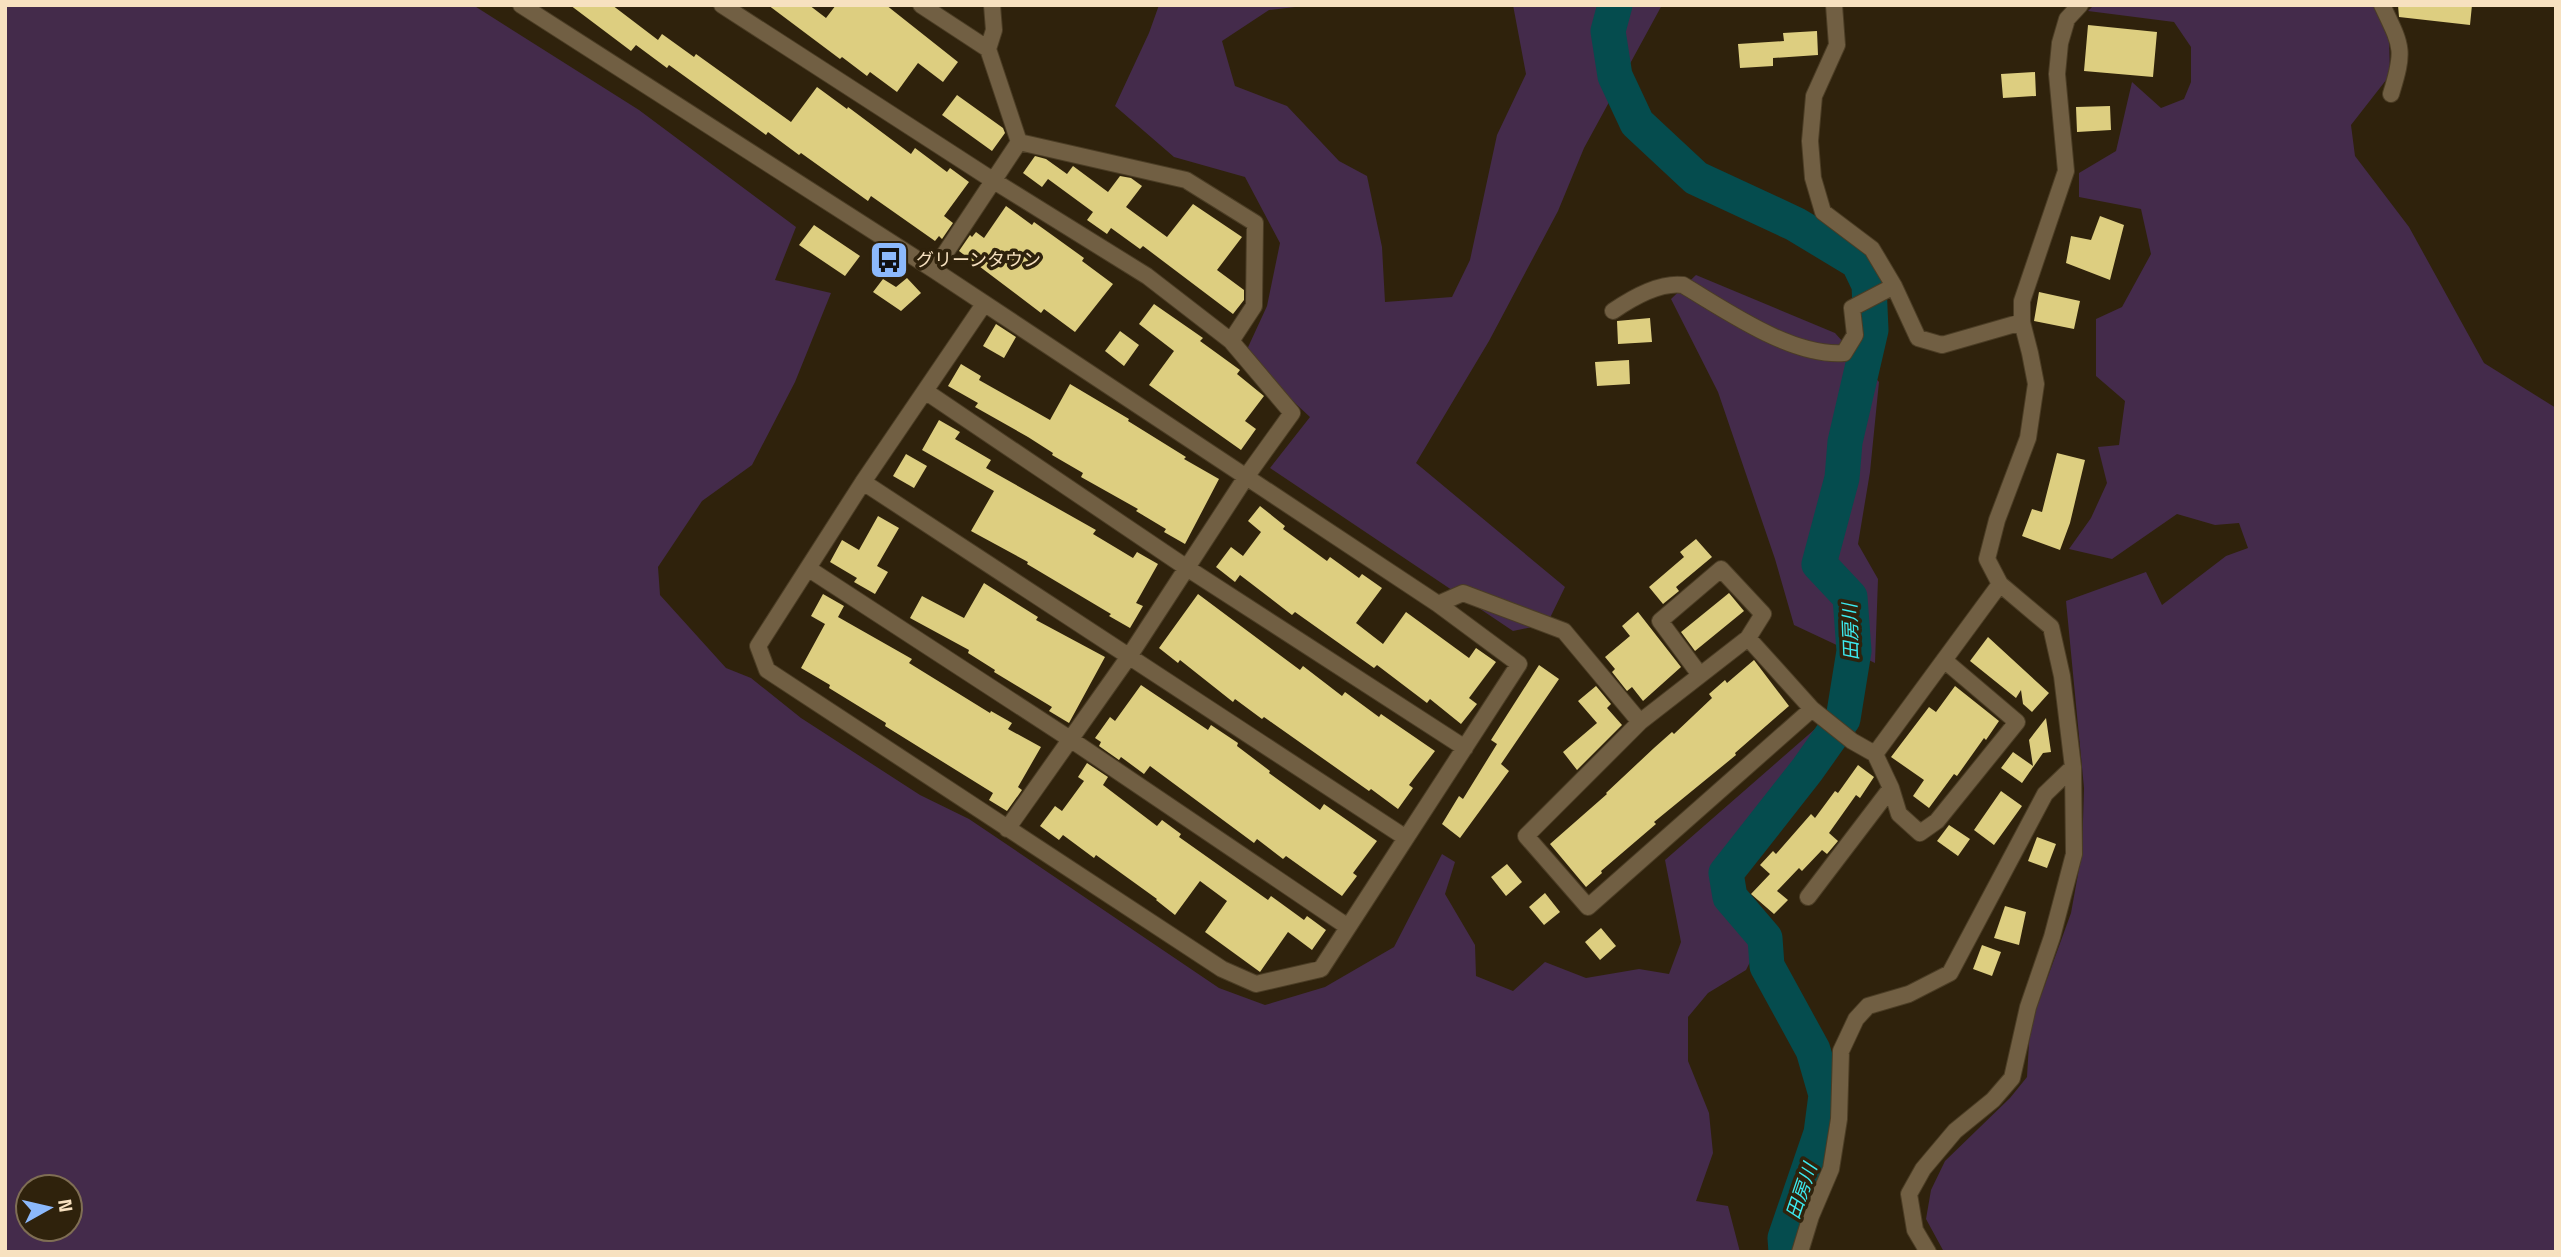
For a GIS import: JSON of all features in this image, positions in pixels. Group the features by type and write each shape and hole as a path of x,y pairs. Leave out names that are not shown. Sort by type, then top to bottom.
{"street":[{"path":"522,5 934,270 1438,604 1519,664 1321,969 1256,984 1222,969 766,670 758,646 863,482 984,304"},
{"path":"722,5 994,181 1147,276 1231,341 1292,412 1246,477 1130,655 1007,829"},
{"path":"921,5 988,49"},
{"path":"992,5 994,30 988,49 1019,142"},
{"path":"1834,5 1837,45 1814,96 1810,141 1813,178 1823,212 1871,249 1889,288 1918,338 1942,345 2022,322"},
{"path":"1928,1252 1915,1230 1909,1194 1923,1169 1955,1131 1993,1100 2012,1078 2028,1007 2052,937 2074,854 2073,767 2062,676 2051,626 2000,584 1987,559 1997,520 2028,438 2036,384 2022,322 2022,300 2066,171 2057,74 2060,44 2067,19 2080,5"},
{"path":"2382,5 2401,44 2400,66 2391,94"},
{"path":"934,270 1019,142"},
{"path":"1019,142 1186,180 1255,223 1254,306 1231,341"},
{"path":"1612,311 1629,300 1672,284 1684,285 1759,331 1826,354 1844,353 1855,335 1852,308 1889,288"},
{"path":"925,391 1186,568 1465,748"},
{"path":"863,482 1406,838"},
{"path":"809,569 1070,739 1348,926"},
{"path":"1700,675 1660,621 1721,569 1763,614 1748,638 1640,722 1526,836 1588,907 1817,712"},
{"path":"1875,754 2000,584"},
{"path":"1438,604 1463,593 1564,631 1640,722"},
{"path":"1748,638 1817,712 1852,741 1875,754 1891,788 1899,814 1920,833 1937,821 2017,722 1944,660"},
{"path":"1800,1252 1811,1216 1831,1169 1839,1119 1841,1051 1856,1019 1868,1006 1909,994 1950,974 2045,794 2073,767"},
{"path":"1808,897 1891,788"}],"shaded area":[{"path":"5,5 473,5 639,110 796,227 775,280 831,293 795,382 752,465 702,501 658,567 660,595 726,668 751,678 801,718 920,795 969,819 1219,988 1265,1005 1325,987 1394,947 1442,854 1455,862 1445,894 1475,945 1476,976 1513,991 1545,962 1586,978 1639,969 1669,974 1681,942 1665,860 1815,729 1829,758 1724,871 1717,895 1756,950 1746,970 1708,993 1688,1017 1688,1061 1709,1113 1713,1153 1696,1201 1728,1206 1740,1252 5,1252"},
{"path":"1159,5 1312,5 1269,10 1222,41 1235,86 1287,106 1339,161 1367,176 1382,247 1385,302 1452,297 1470,260 1497,135 1526,74 1513,5 1662,5 1584,148 1558,211 1489,341 1416,463 1565,587 1547,624 1513,631 1270,468 1310,417 1244,356 1267,306 1280,243 1245,177 1174,157 1115,106"},
{"path":"2094,5 2374,5 2389,37 2390,75 2351,125 2355,156 2409,227 2484,363 2556,408 2556,1252 1944,1252 1926,1219 1931,1190 1945,1161 2010,1098 2027,1077 2030,1026 2071,913 2082,852 2084,788 2066,601 2146,572 2162,605 2226,556 2248,548 2239,523 2215,525 2177,514 2112,559 2069,549 2091,518 2107,483 2098,447 2119,445 2125,401 2096,376 2096,319 2122,307 2151,254 2141,209 2079,197 2079,173 2116,151 2132,82 2161,108 2184,99 2191,82 2191,47 2174,22 2088,11"},
{"path":"1696,275 1835,333 1879,382 1870,472 1858,544 1878,579 1875,663 1794,625 1775,559 1718,392 1671,299"}],"building":[{"path":"570,5 612,5 658,40 662,34 694,57 696,54 791,122 817,87 911,154 915,148 947,172 950,168 969,182 944,216 953,223 942,239 939,236 935,241 871,196 868,201 801,153 799,155 768,132 766,135 669,65 667,68 636,45 631,51"},
{"path":"768,5 809,5 826,18 836,5 886,5 958,62 943,82 918,63 897,92 870,72 867,76 842,57 840,59"},
{"path":"2398,5 2472,5 2470,25 2399,17"},
{"path":"2088,25 2157,32 2153,77 2084,71"},
{"path":"1817,31 1818,55 1773,58 1773,66 1740,68 1738,44 1784,41 1783,33"},
{"path":"2035,72 2036,96 2003,98 2001,74"},
{"path":"957,95 1003,128 1005,133 992,151 942,115"},
{"path":"2110,106 2111,130 2077,132 2076,107"},
{"path":"1035,156 1046,159 1067,174 1073,166 1108,192 1120,176 1131,178 1142,186 1126,207 1167,237 1193,204 1242,237 1217,270 1244,290 1244,300 1233,314 1143,246 1140,249 1111,228 1107,234 1087,220 1093,212 1048,179 1042,187 1023,173"},
{"path":"1006,206 1032,225 1034,222 1084,258 1082,261 1113,284 1075,332 1044,309 1041,313 959,251 970,235 972,237 976,232 984,238"},
{"path":"2100,216 2124,225 2110,280 2066,263 2071,236 2091,240"},
{"path":"814,225 860,256 845,276 799,245"},
{"path":"907,278 921,293 901,311 873,292 883,279 896,287"},
{"path":"2039,292 2080,301 2074,329 2034,321"},
{"path":"1154,304 1203,338 1200,341 1240,370 1237,374 1264,396 1245,421 1256,429 1241,450 1149,385 1174,351 1139,324"},
{"path":"1650,318 1652,342 1618,344 1617,321"},
{"path":"996,324 1016,337 1004,358 983,346"},
{"path":"1120,331 1139,345 1124,366 1105,351"},
{"path":"1629,360 1630,384 1597,386 1595,362"},
{"path":"961,364 981,376 979,380 1050,420 1070,384 1129,419 1128,421 1186,457 1184,459 1219,479 1185,544 1164,532 1166,529 1136,511 1138,509 1081,477 1083,473 975,407 978,403 948,386"},
{"path":"939,420 960,432 955,439 991,460 986,468 1096,530 1093,534 1133,558 1137,552 1158,564 1136,603 1143,606 1130,628 1027,564 1028,562 971,531 994,491 922,450"},
{"path":"2057,453 2085,460 2070,523 2060,550 2022,536 2032,509 2042,512"},
{"path":"906,454 927,466 914,488 893,476"},
{"path":"1260,506 1285,526 1283,529 1327,561 1330,557 1359,578 1362,574 1382,588 1356,623 1383,644 1406,612 1469,658 1476,648 1496,662 1469,698 1477,704 1461,724 1430,699 1427,703 1377,665 1374,668 1295,612 1292,615 1240,575 1235,582 1216,567 1231,547 1243,556 1261,532 1248,521"},
{"path":"878,516 899,528 877,566 888,572 875,594 854,582 857,578 830,562 842,540 859,550"},
{"path":"1696,539 1712,557 1676,587 1679,591 1663,604 1649,587 1684,557 1680,552"},
{"path":"984,583 1038,617 1036,620 1105,657 1069,723 1049,711 1052,707 994,672 995,670 968,653 969,650 910,618 922,596 964,618"},
{"path":"1729,593 1744,611 1695,651 1681,632"},
{"path":"823,594 844,606 838,617 912,659 909,663 990,713 991,711 1012,723 1008,729 1041,747 1018,787 1022,790 1007,811 989,800 993,793 885,726 886,723 801,668 825,624 811,616"},
{"path":"1198,594 1300,670 1303,666 1342,696 1345,692 1379,717 1381,714 1435,751 1409,785 1413,788 1398,809 1264,717 1262,719 1235,699 1233,702 1180,660 1178,663 1159,648"},
{"path":"1638,612 1681,667 1643,701 1632,687 1627,691 1612,672 1615,669 1605,657 1630,636 1622,626"},
{"path":"1988,637 2049,693 2032,712 2023,704 2021,690 2016,698 1970,661"},
{"path":"1754,660 1789,706 1735,753 1736,755 1654,822 1656,824 1586,887 1550,844 1672,732 1674,734 1712,698 1709,694"},
{"path":"1539,665 1559,679 1501,764 1509,771 1460,838 1442,824 1459,796 1463,799 1497,744 1491,740"},
{"path":"1141,685 1208,730 1211,725 1238,743 1237,746 1270,771 1269,773 1320,810 1324,804 1377,841 1353,873 1357,876 1342,896 1286,856 1283,859 1257,839 1254,843 1150,766 1144,774 1121,757 1119,760 1099,746 1101,742 1095,738 1110,717 1115,721"},
{"path":"1596,686 1611,704 1607,708 1622,725 1577,770 1563,752 1597,723 1578,701"},
{"path":"1955,686 1999,721 1929,808 1913,796 1924,780 1891,757 1929,707 1936,712"},
{"path":"2046,718 2051,752 2043,753 2022,783 2001,768 2013,752 2033,766 2029,740"},
{"path":"1087,763 1108,777 1103,785 1157,826 1162,820 1181,834 1179,837 1268,900 1271,896 1304,920 1307,916 1326,930 1312,950 1288,932 1260,972 1205,932 1227,901 1200,881 1175,915 1096,855 1094,858 1063,835 1059,840 1040,826 1055,806 1062,811 1084,781 1078,777"},
{"path":"1858,765 1874,777 1860,798 1856,795 1829,833 1838,841 1827,854 1822,850 1802,871 1799,868 1777,891 1788,900 1774,914 1751,894 1770,874 1760,865 1773,851 1776,854 1811,814 1815,818 1835,791 1838,793"},
{"path":"2001,791 2022,806 1994,845 1974,830"},
{"path":"1949,825 1970,839 1958,856 1937,841"},
{"path":"2037,837 2056,844 2047,868 2028,861"},
{"path":"1507,864 1522,882 1506,896 1491,877"},
{"path":"1545,893 1560,912 1544,925 1529,907"},
{"path":"2005,906 2026,912 2019,945 1994,938"},
{"path":"1601,928 1616,946 1600,960 1585,942"},
{"path":"1982,945 2001,952 1992,976 1973,969"}],"waterway":[{"name":"田房川","path":"1615,5 1608,31 1615,76 1637,123 1696,178 1795,224 1858,262 1869,285 1871,330 1845,442 1842,478 1819,564 1850,597 1854,651 1843,719 1807,770 1726,873 1730,897 1765,938 1767,966 1813,1050 1826,1095 1821,1133 1785,1238 1786,1252"}],"place":[{"name":"グリーンタウン","path":"889,260"}]}
